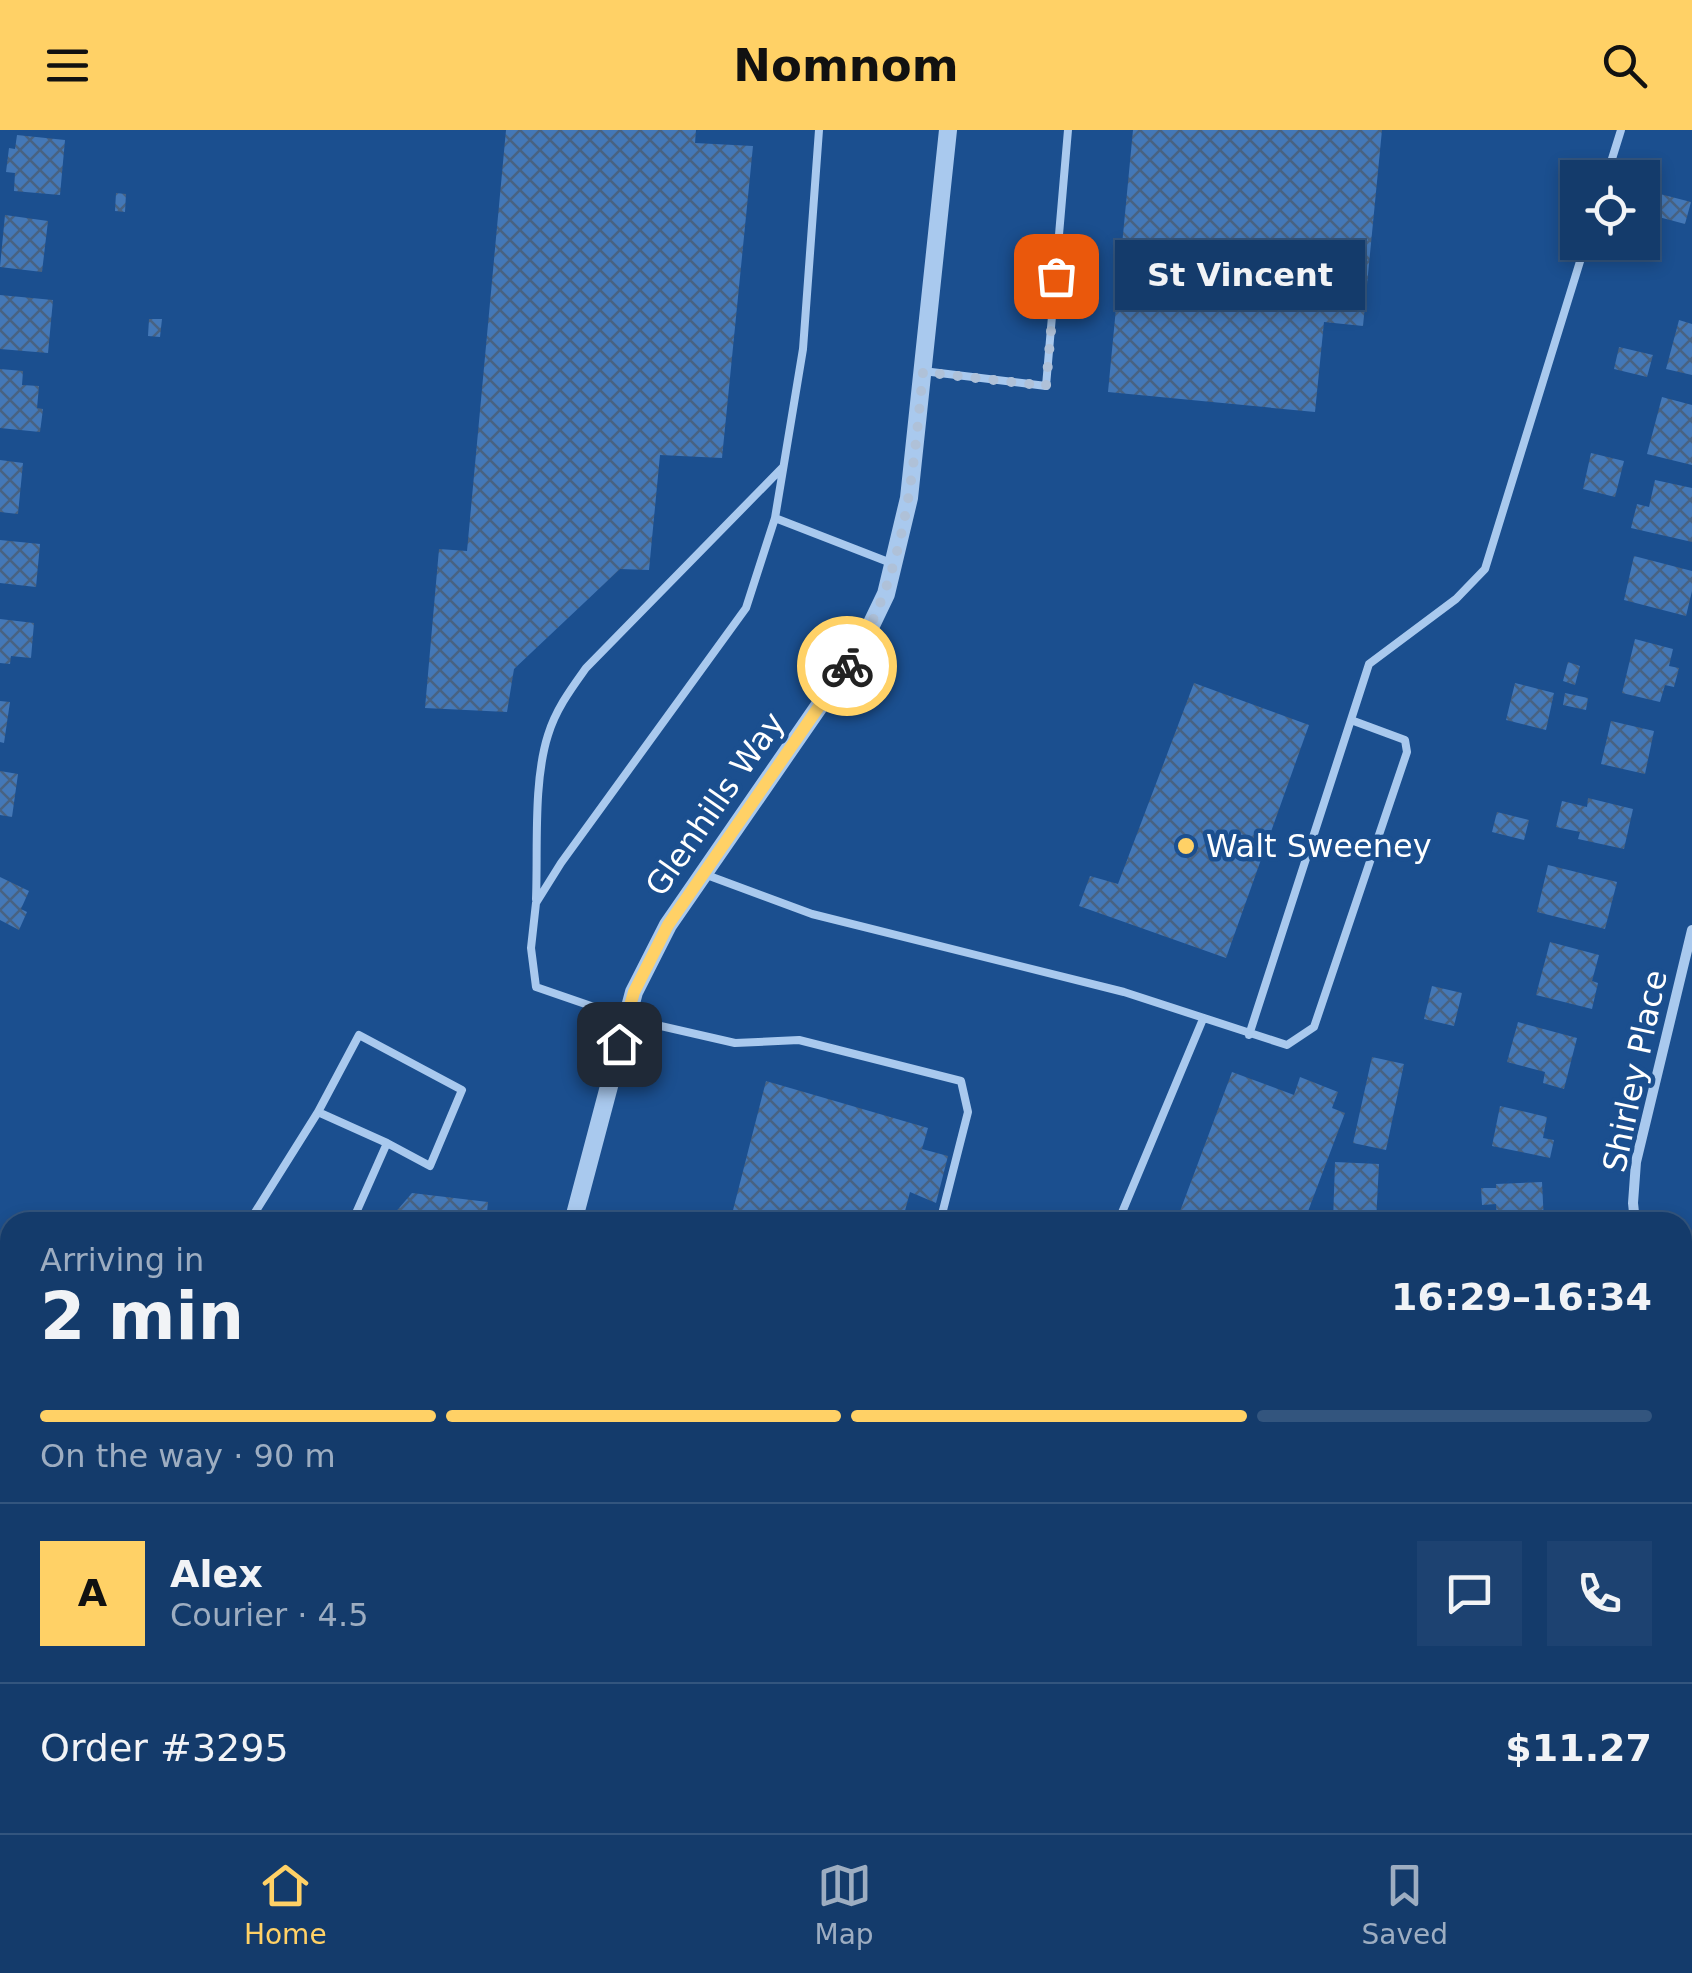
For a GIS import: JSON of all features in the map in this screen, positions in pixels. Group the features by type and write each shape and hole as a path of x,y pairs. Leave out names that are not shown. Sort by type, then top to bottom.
{"street":[{"name":"Glenhills Way","path":"577,1212 634,992 668,925 862,644 886,594 909,498 948,130"},
{"name":"Shirley Place","path":"1634,1212 1636,1162 1692,930"}],"lane":[{"path":"536,903 746,608 775,518 802,348 819,130"},
{"path":"923,372 1046,386 1068,130"},
{"path":"1612,160 1621,130"},
{"path":"1249,1035 1369,664 1456,599 1485,569 1580,260"},
{"path":"783,467 586,668 562,701 547,738 540,780 531,948 536,988 626,1018 735,1043 799,1040 961,1081 968,1112 943,1212"},
{"path":"775,518 894,564"},
{"path":"704,874 812,914 1124,992 1287,1045 1314,1027 1407,752 1405,740 1351,720"},
{"path":"1122,1212 1203,1019"},
{"path":"256,1212 318,1112 359,1035 462,1090 430,1166 318,1112"},
{"path":"356,1212 387,1143"}],"building":[{"path":"506,130 696,130 695,143 753,146 722,458 660,455 649,570 620,569 514,669 507,712 425,708 439,549 467,551"},
{"path":"1133,130 1382,130 1363,326 1324,322 1315,412 1108,392"},
{"path":"17,135 65,140 60,195 14,191 15,173 6,172 9,148 15,149"},
{"path":"116,193 126,194 125,212 115,211"},
{"path":"1660,194 1691,202 1685,224 1660,217"},
{"path":"5,215 48,221 42,272 0,267"},
{"path":"0,295 53,300 48,353 0,349"},
{"path":"149,319 162,319 160,337 148,336"},
{"path":"1679,320 1692,324 1692,375 1666,369"},
{"path":"1619,347 1653,355 1647,377 1614,369"},
{"path":"0,369 23,371 22,385 39,386 37,408 43,409 40,432 0,428"},
{"path":"1662,397 1692,405 1692,465 1647,454"},
{"path":"1591,453 1624,461 1615,497 1583,489"},
{"path":"0,460 23,463 18,514 0,512"},
{"path":"1655,480 1692,488 1692,542 1631,528 1637,504 1649,507"},
{"path":"0,540 40,544 36,587 0,583"},
{"path":"1634,556 1692,571 1686,616 1624,600"},
{"path":"0,619 34,623 31,658 11,656 10,664 0,663"},
{"path":"1635,639 1673,649 1669,666 1679,668 1674,687 1665,685 1660,702 1622,693"},
{"path":"1568,662 1580,666 1575,685 1563,681"},
{"path":"1194,683 1309,725 1226,958 1079,906 1090,876 1118,884"},
{"path":"1515,683 1554,693 1546,730 1506,720"},
{"path":"1565,693 1588,698 1586,710 1563,705"},
{"path":"0,701 10,702 4,743 0,742"},
{"path":"1611,721 1654,731 1645,774 1601,764"},
{"path":"0,771 18,774 12,817 0,815"},
{"path":"1588,798 1633,809 1624,849 1578,839 1580,832 1556,827 1562,801 1587,807"},
{"path":"1497,812 1529,820 1524,840 1492,832"},
{"path":"1548,865 1617,882 1605,929 1537,912"},
{"path":"0,877 29,891 21,909 27,912 19,930 0,920"},
{"path":"1550,942 1599,955 1592,981 1598,983 1592,1009 1536,995"},
{"path":"1432,986 1462,993 1454,1026 1424,1019"},
{"path":"1518,1022 1577,1038 1564,1089 1543,1083 1545,1072 1507,1062"},
{"path":"1372,1057 1404,1064 1386,1150 1353,1143"},
{"path":"1232,1072 1294,1095 1300,1077 1338,1092 1332,1108 1345,1113 1308,1212 1180,1212"},
{"path":"766,1081 928,1128 922,1149 948,1156 936,1203 910,1192 905,1212 733,1212"},
{"path":"1500,1106 1547,1117 1543,1138 1554,1140 1550,1158 1492,1146"},
{"path":"1335,1162 1379,1164 1377,1212 1333,1212"},
{"path":"1542,1182 1544,1212 1496,1212 1496,1204 1482,1205 1481,1188 1496,1188 1496,1184"},
{"path":"412,1193 488,1202 487,1212 396,1212"}],"way so far":[{"path":"847,666 886,594 909,498 923,372 1046,386 1056,276"}],"place":[{"name":"St Vincent","path":"1056,276"},
{"name":"Walt Sweeney","path":"1186,846"}],"route":[{"path":"619,1044 634,992 668,925 847,666"}]}
